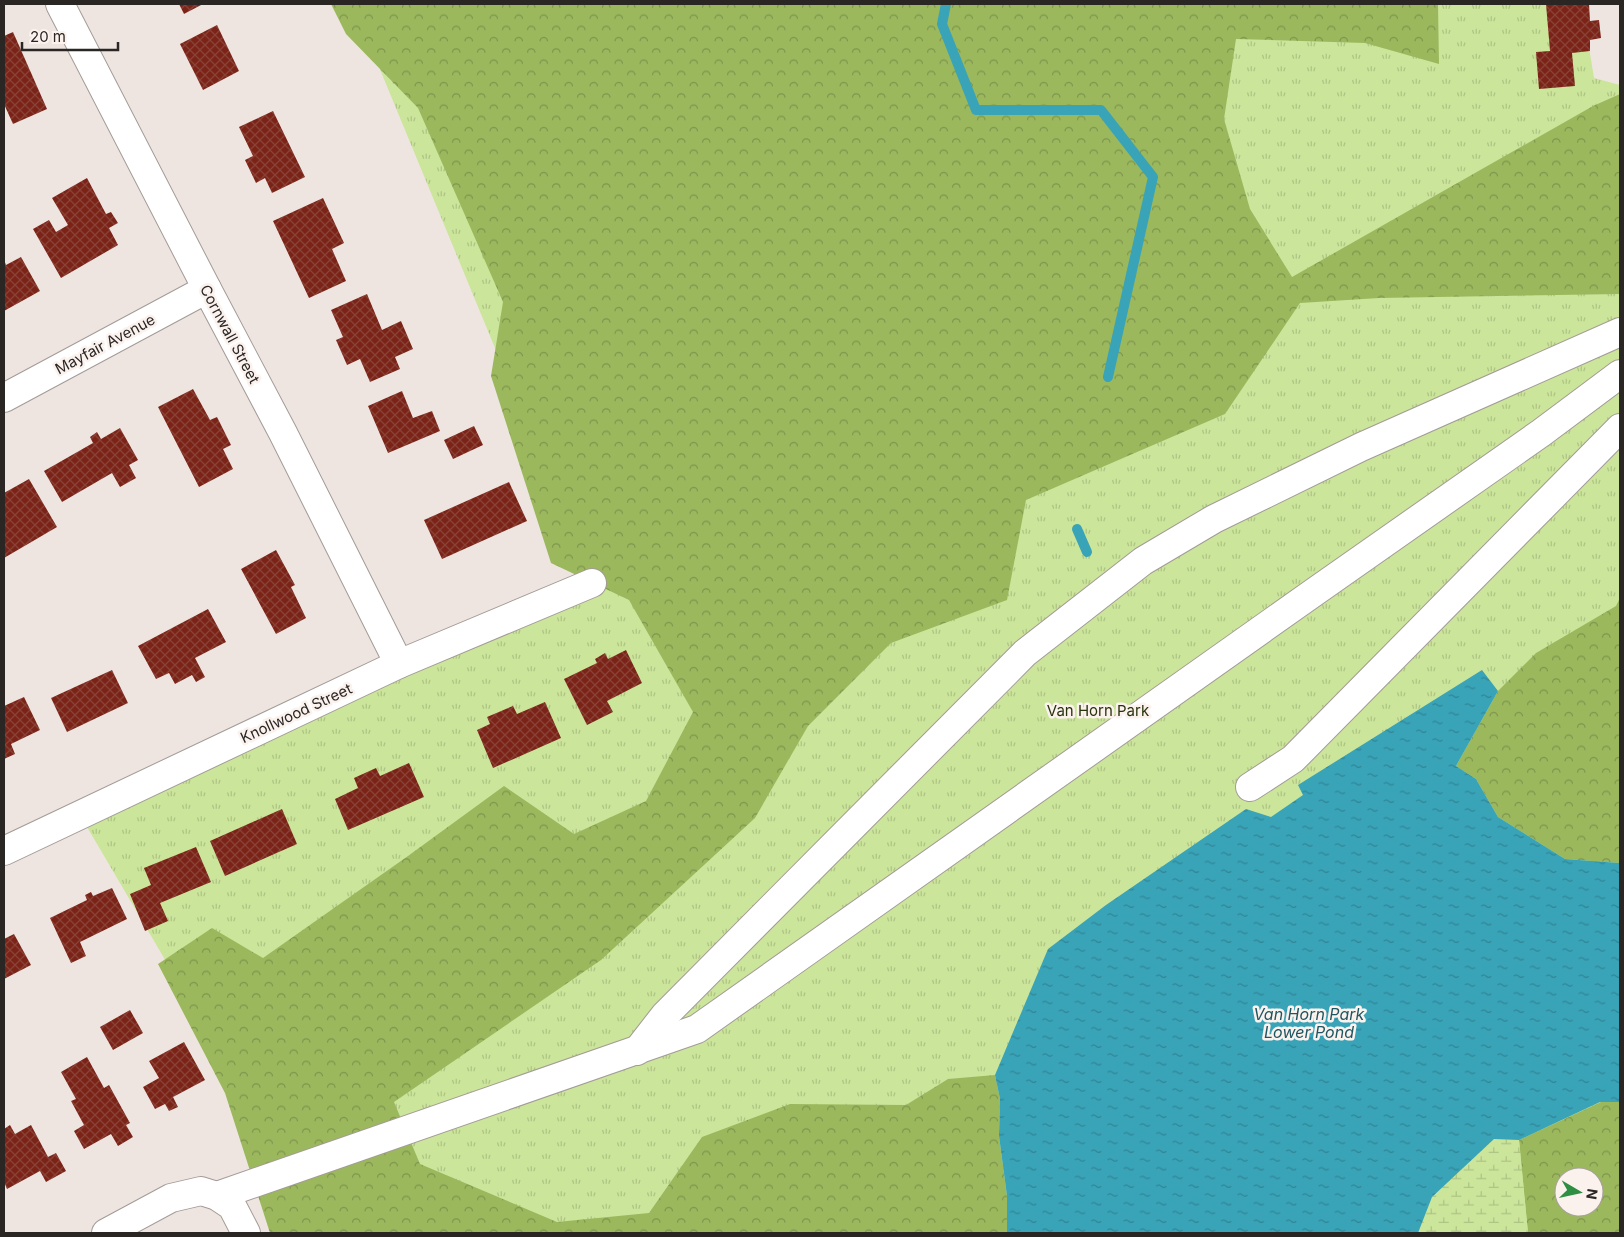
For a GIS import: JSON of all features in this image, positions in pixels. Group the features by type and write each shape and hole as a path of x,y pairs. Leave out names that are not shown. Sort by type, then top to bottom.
{"street":[{"name":"Cornwall Street","path":"60,4 283,433 399,664"},
{"name":"Mayfair Avenue","path":"4,398 207,290"},
{"path":"637,1051 665,1015 1025,653 1143,561 1214,519 1362,447 1620,332"},
{"path":"217,1196 697,1029 1313,592 1541,433 1620,374"},
{"path":"1250,787 1293,759 1620,428"},
{"name":"Knollwood Street","path":"4,851 399,664 592,583"},
{"path":"106,1233 170,1198 201,1191 217,1196 232,1206 246,1233"}],"green space":[{"path":"331,4 1438,4 1439,64 1365,43 1236,39 1224,119 1250,209 1292,277 1593,106 1620,94 1620,294 1379,298 1300,303 1225,414 1026,500 1007,600 891,643 808,726 755,818 601,960 394,1102 420,1164 557,1222 649,1213 702,1137 790,1104 906,1105 948,1079 995,1075 1000,1099 999,1136 1007,1196 1007,1233 270,1233 225,1093 158,964 212,928 263,958 504,786 574,834 646,801 693,712 629,600 551,563 491,376 503,302 418,108 346,34"},
{"name":"Van Horn Park","path":"353,4 1582,4 1594,78 1620,85 1620,1233 291,1233 251,1106 80,815 592,583"},
{"path":"1620,598 1620,863 1565,859 1498,817 1476,779 1456,766 1498,691 1536,653 1616,606"},
{"path":"1601,1102 1620,1102 1620,1233 1528,1233 1519,1140"},
{"path":"1494,1139 1519,1140 1528,1233 1418,1233 1432,1197"}],"water":[{"name":"Van Horn Park Lower Pond","path":"1482,670 1498,691 1456,766 1476,779 1498,817 1565,859 1620,863 1620,1102 1600,1102 1519,1140 1494,1139 1432,1197 1418,1233 1007,1233 1007,1196 999,1136 1000,1099 995,1075 1048,949 1106,905 1246,809 1271,817 1303,795 1298,785"}],"building":[{"path":"179,4 203,4 184,14"},
{"path":"1546,4 1589,4 1590,21 1599,20 1601,38 1590,40 1590,51 1572,53 1575,86 1539,89 1536,52 1550,51"},
{"path":"217,25 239,71 203,90 180,44"},
{"path":"13,32 47,109 13,124 4,104 4,36"},
{"path":"273,111 305,177 272,193 265,178 256,183 245,160 253,156 239,127"},
{"path":"87,178 106,214 111,212 118,223 109,228 118,245 61,278 33,229 49,220 56,232 68,225 52,198"},
{"path":"323,198 344,243 332,249 346,281 309,298 273,221"},
{"path":"21,257 40,291 4,311 4,260 6,265"},
{"path":"367,294 382,330 401,321 413,349 395,357 400,369 370,382 360,359 347,365 336,340 343,337 331,310"},
{"path":"193,389 210,420 217,417 231,445 223,449 233,469 199,487 158,407"},
{"path":"402,391 413,418 432,411 440,431 388,453 368,406"},
{"path":"474,426 483,445 453,459 444,440"},
{"path":"120,428 138,460 129,465 136,478 120,487 112,473 62,502 44,471 93,443 90,437 97,432 101,439"},
{"path":"29,479 57,527 4,558 4,493"},
{"path":"509,482 527,521 442,559 424,520"},
{"path":"276,550 295,585 291,587 306,618 276,634 241,569"},
{"path":"208,609 226,642 195,658 205,677 196,682 192,675 175,684 169,673 156,679 138,646"},
{"path":"626,650 642,683 607,701 613,712 587,725 564,679 597,663 595,659 605,653 608,659"},
{"path":"112,670 128,703 67,732 51,698"},
{"path":"24,697 40,730 11,744 15,754 4,759 4,706"},
{"path":"545,702 561,738 493,768 477,730 490,724 487,717 513,706 517,714"},
{"path":"409,763 424,797 348,830 335,799 358,788 354,778 376,768 380,776"},
{"path":"282,809 297,844 225,876 210,841"},
{"path":"196,847 211,882 160,903 168,921 145,931 130,894 151,885 144,868"},
{"path":"112,888 127,919 80,942 86,956 71,963 50,918 87,900 85,895 91,892 93,896"},
{"path":"14,934 31,965 4,979 4,939"},
{"path":"130,1010 143,1033 113,1050 100,1027"},
{"path":"184,1042 205,1080 173,1097 178,1107 169,1111 165,1104 155,1109 143,1087 159,1078 149,1061"},
{"path":"87,1057 104,1088 109,1085 130,1123 126,1125 133,1137 118,1146 111,1134 84,1149 74,1131 84,1125 71,1101 76,1099 61,1072"},
{"path":"10,1125 15,1134 31,1125 48,1157 56,1153 66,1171 46,1182 40,1171 7,1189 4,1182 4,1129"}],"waterway":[{"path":"946,4 942,24 976,110 1101,110 1153,177 1108,377"},
{"path":"1077,529 1087,552"}]}
